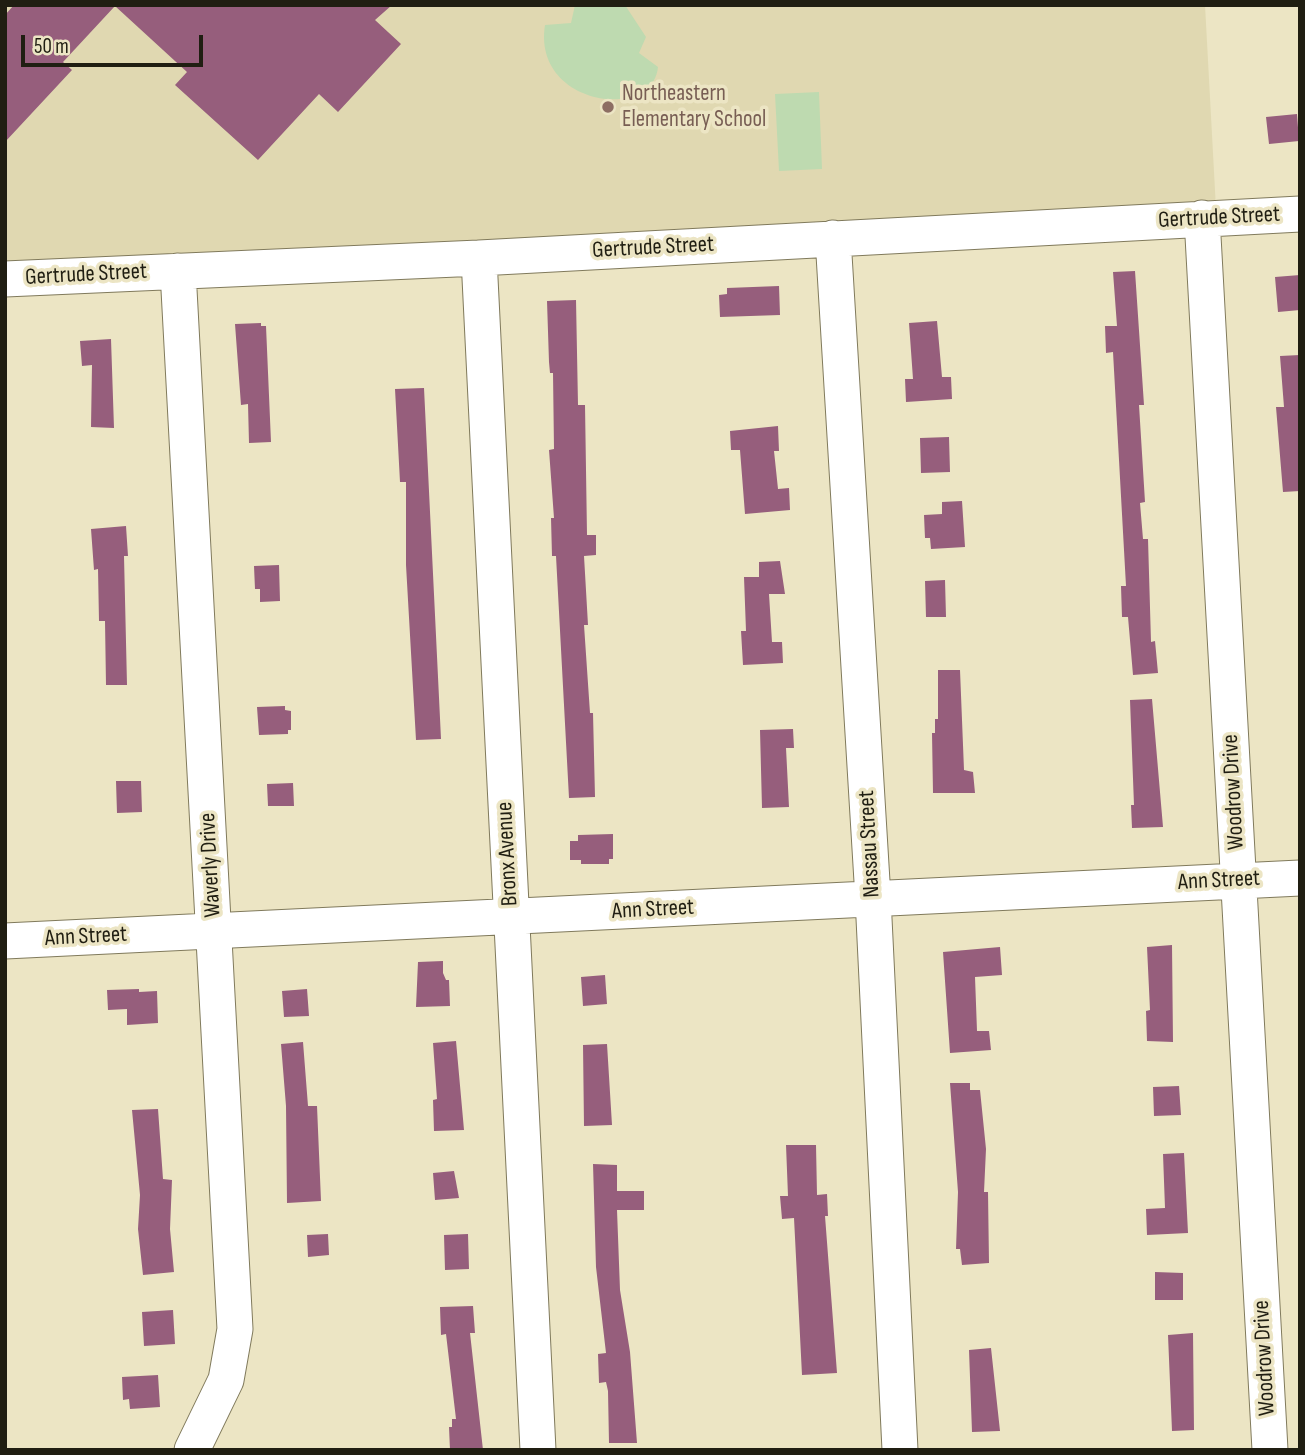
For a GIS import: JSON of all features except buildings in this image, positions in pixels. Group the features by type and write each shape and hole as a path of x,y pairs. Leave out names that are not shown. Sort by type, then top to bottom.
{"street":[{"name":"Gertrude Street","path":"5,279 479,258 1300,214"},
{"name":"Woodrow Drive","path":"1202,218 1270,1450"},
{"name":"Nassau Street","path":"834,239 873,898 900,1450"},
{"name":"Bronx Avenue","path":"479,258 538,1450"},
{"name":"Waverly Drive","path":"178,271 235,1329 226,1380 192,1450"},
{"name":"Ann Street","path":"5,941 1300,878"}],"shaded area":[{"name":"Northeastern Elementary School","path":"5,5 1205,5 1216,209 5,269"}],"green space":[{"path":"575,5 625,5 646,37 639,53 658,67 651,84 636,95 617,99 595,97 574,88 556,73 546,52 545,25 571,23"},
{"path":"819,92 822,169 779,171 775,94"}],"place":[{"name":"Northeastern Elementary School","path":"608,107"}]}
